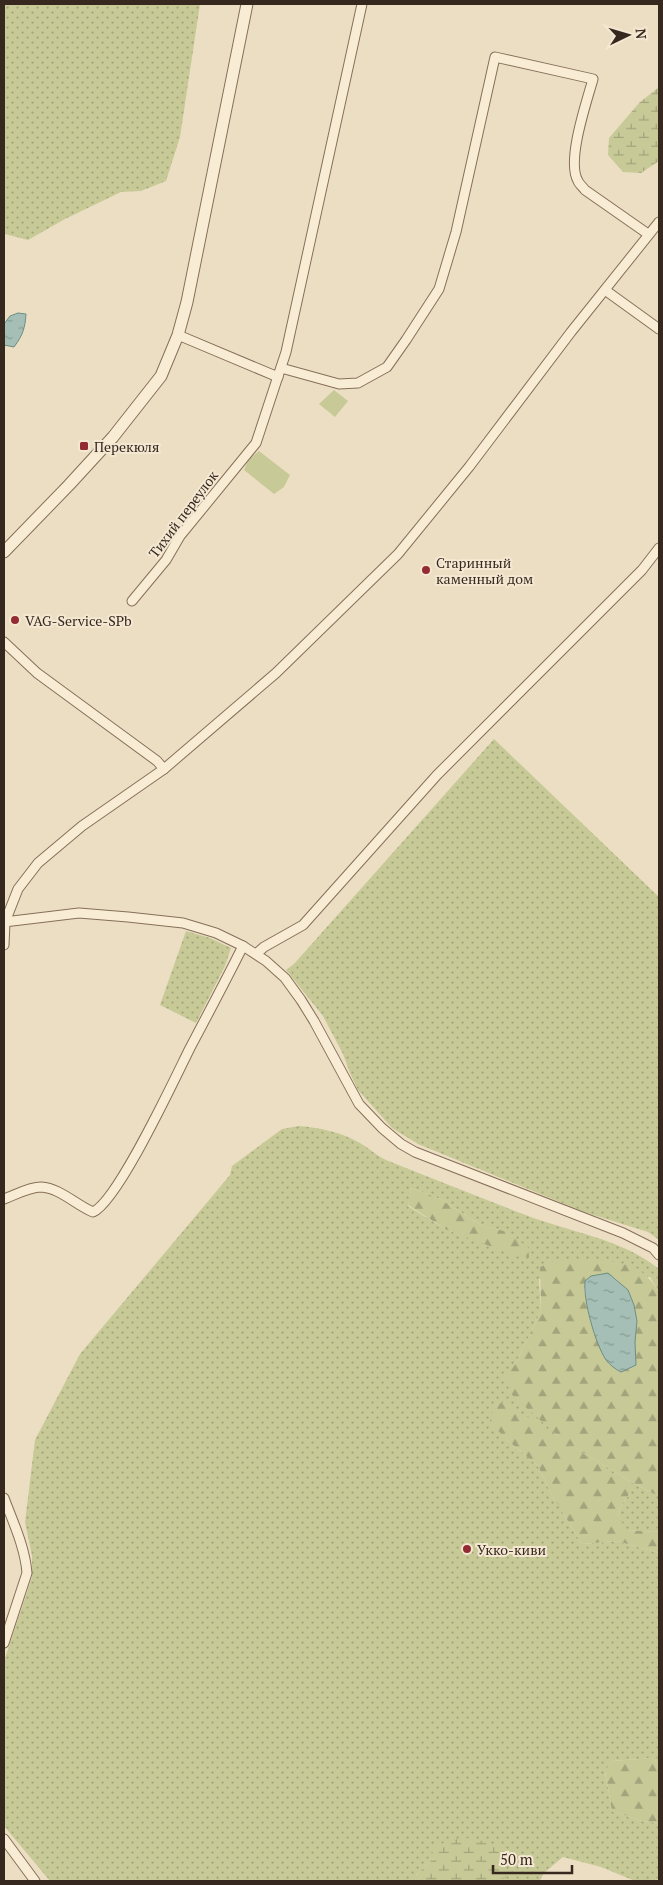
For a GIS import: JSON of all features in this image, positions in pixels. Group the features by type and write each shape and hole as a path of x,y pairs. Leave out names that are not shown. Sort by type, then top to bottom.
{"street":[{"path":"4,552 69,485 112,437 161,376 178,336 187,302 247,4"},
{"path":"178,336 278,377 286,352 362,4"},
{"path":"281,368 340,384 358,383 387,367 406,340 439,289 456,232 496,57 593,79 575,148 575,173 585,190 648,234"},
{"path":"4,945 4,922 18,889 38,863 82,826 164,769 276,673 398,554 469,467 571,332 659,222"},
{"path":"605,290 659,329"},
{"name":"Тихий переулок","path":"132,601 166,560 180,536 256,443 278,377"},
{"path":"256,954 264,947 303,925 437,775 636,576 659,548"},
{"path":"4,642 37,673 157,761 164,769"},
{"path":"4,922 78,913 128,917 183,923 216,933 243,946 256,954 285,978 314,1021 359,1104 382,1128 401,1144 424,1155 623,1233 652,1248 659,1255"},
{"path":"4,1199 28,1189 40,1187 53,1190 94,1212 100,1209 111,1195 139,1148 243,946"},
{"path":"4,1498 26,1560 27,1573 4,1643"},
{"path":"4,1838 35,1881"}],"green space":[{"path":"4,4 200,4 180,137 166,181 141,191 121,192 65,219 28,240 5,234"},
{"path":"659,87 659,161 641,173 623,172 608,155 609,138 639,103"},
{"path":"334,390 348,401 335,417 319,404"},
{"path":"259,451 290,475 284,487 274,494 244,470 249,459"},
{"path":"494,739 659,897 659,1240 648,1232 584,1212 418,1144 392,1128 358,1090 343,1054 323,1016 286,970 294,964"},
{"path":"186,931 210,938 231,948 225,966 196,1023 160,1005"},
{"path":"299,1126 331,1131 346,1136 386,1160 523,1214 611,1243 644,1258 659,1269 659,1292 650,1277 539,1279 541,1311 516,1363 507,1376 558,1437 631,1482 659,1496 659,1532 625,1530 618,1515 622,1504 630,1493 506,1439 538,1466 552,1495 582,1544 617,1541 659,1553 659,1765 652,1758 612,1761 605,1772 612,1811 642,1821 659,1823 659,1877 656,1881 635,1881 601,1867 563,1857 544,1873 540,1881 488,1881 492,1880 434,1858 416,1875 418,1881 50,1881 4,1826 4,1661 32,1577 32,1556 25,1522 35,1440 80,1354 230,1175 232,1166 282,1129","holes":["411,1188 440,1199 481,1225 504,1231 482,1242 447,1230 408,1206"]},
{"path":"411,1188 440,1199 481,1225 504,1231 528,1247 529,1257 517,1256 447,1230 408,1205"},
{"path":"593,1259 631,1266 645,1275 659,1292 659,1496 631,1482 564,1441 629,1484 630,1493 622,1504 618,1515 626,1530 659,1532 659,1553 617,1541 582,1544 552,1495 538,1466 506,1439 490,1422 493,1407 503,1402 558,1436 510,1393 506,1376 516,1363 541,1311 540,1267 554,1261","holes":["612,1275 617,1280 637,1321 635,1342 636,1364 621,1372 613,1366 600,1347 591,1323 584,1288"]},
{"path":"652,1758 659,1765 659,1823 642,1821 612,1811 605,1771 612,1761"},
{"path":"472,1838 501,1847 506,1878 488,1881 418,1881 416,1875 434,1858 431,1847 457,1839"}],"water":[{"path":"18,313 26,314 21,335 14,347 4,345 4,324 10,316"},
{"path":"608,1273 628,1290 634,1305 637,1321 635,1342 636,1365 621,1372 609,1364 602,1353 586,1299 585,1281 591,1276"}],"place":[{"name":"Перекюля","path":"84,446"},
{"name":"Старинный каменный дом","path":"426,570"},
{"name":"VAG-Service-SPb","path":"15,620"},
{"name":"Укко-киви","path":"467,1549"}]}
